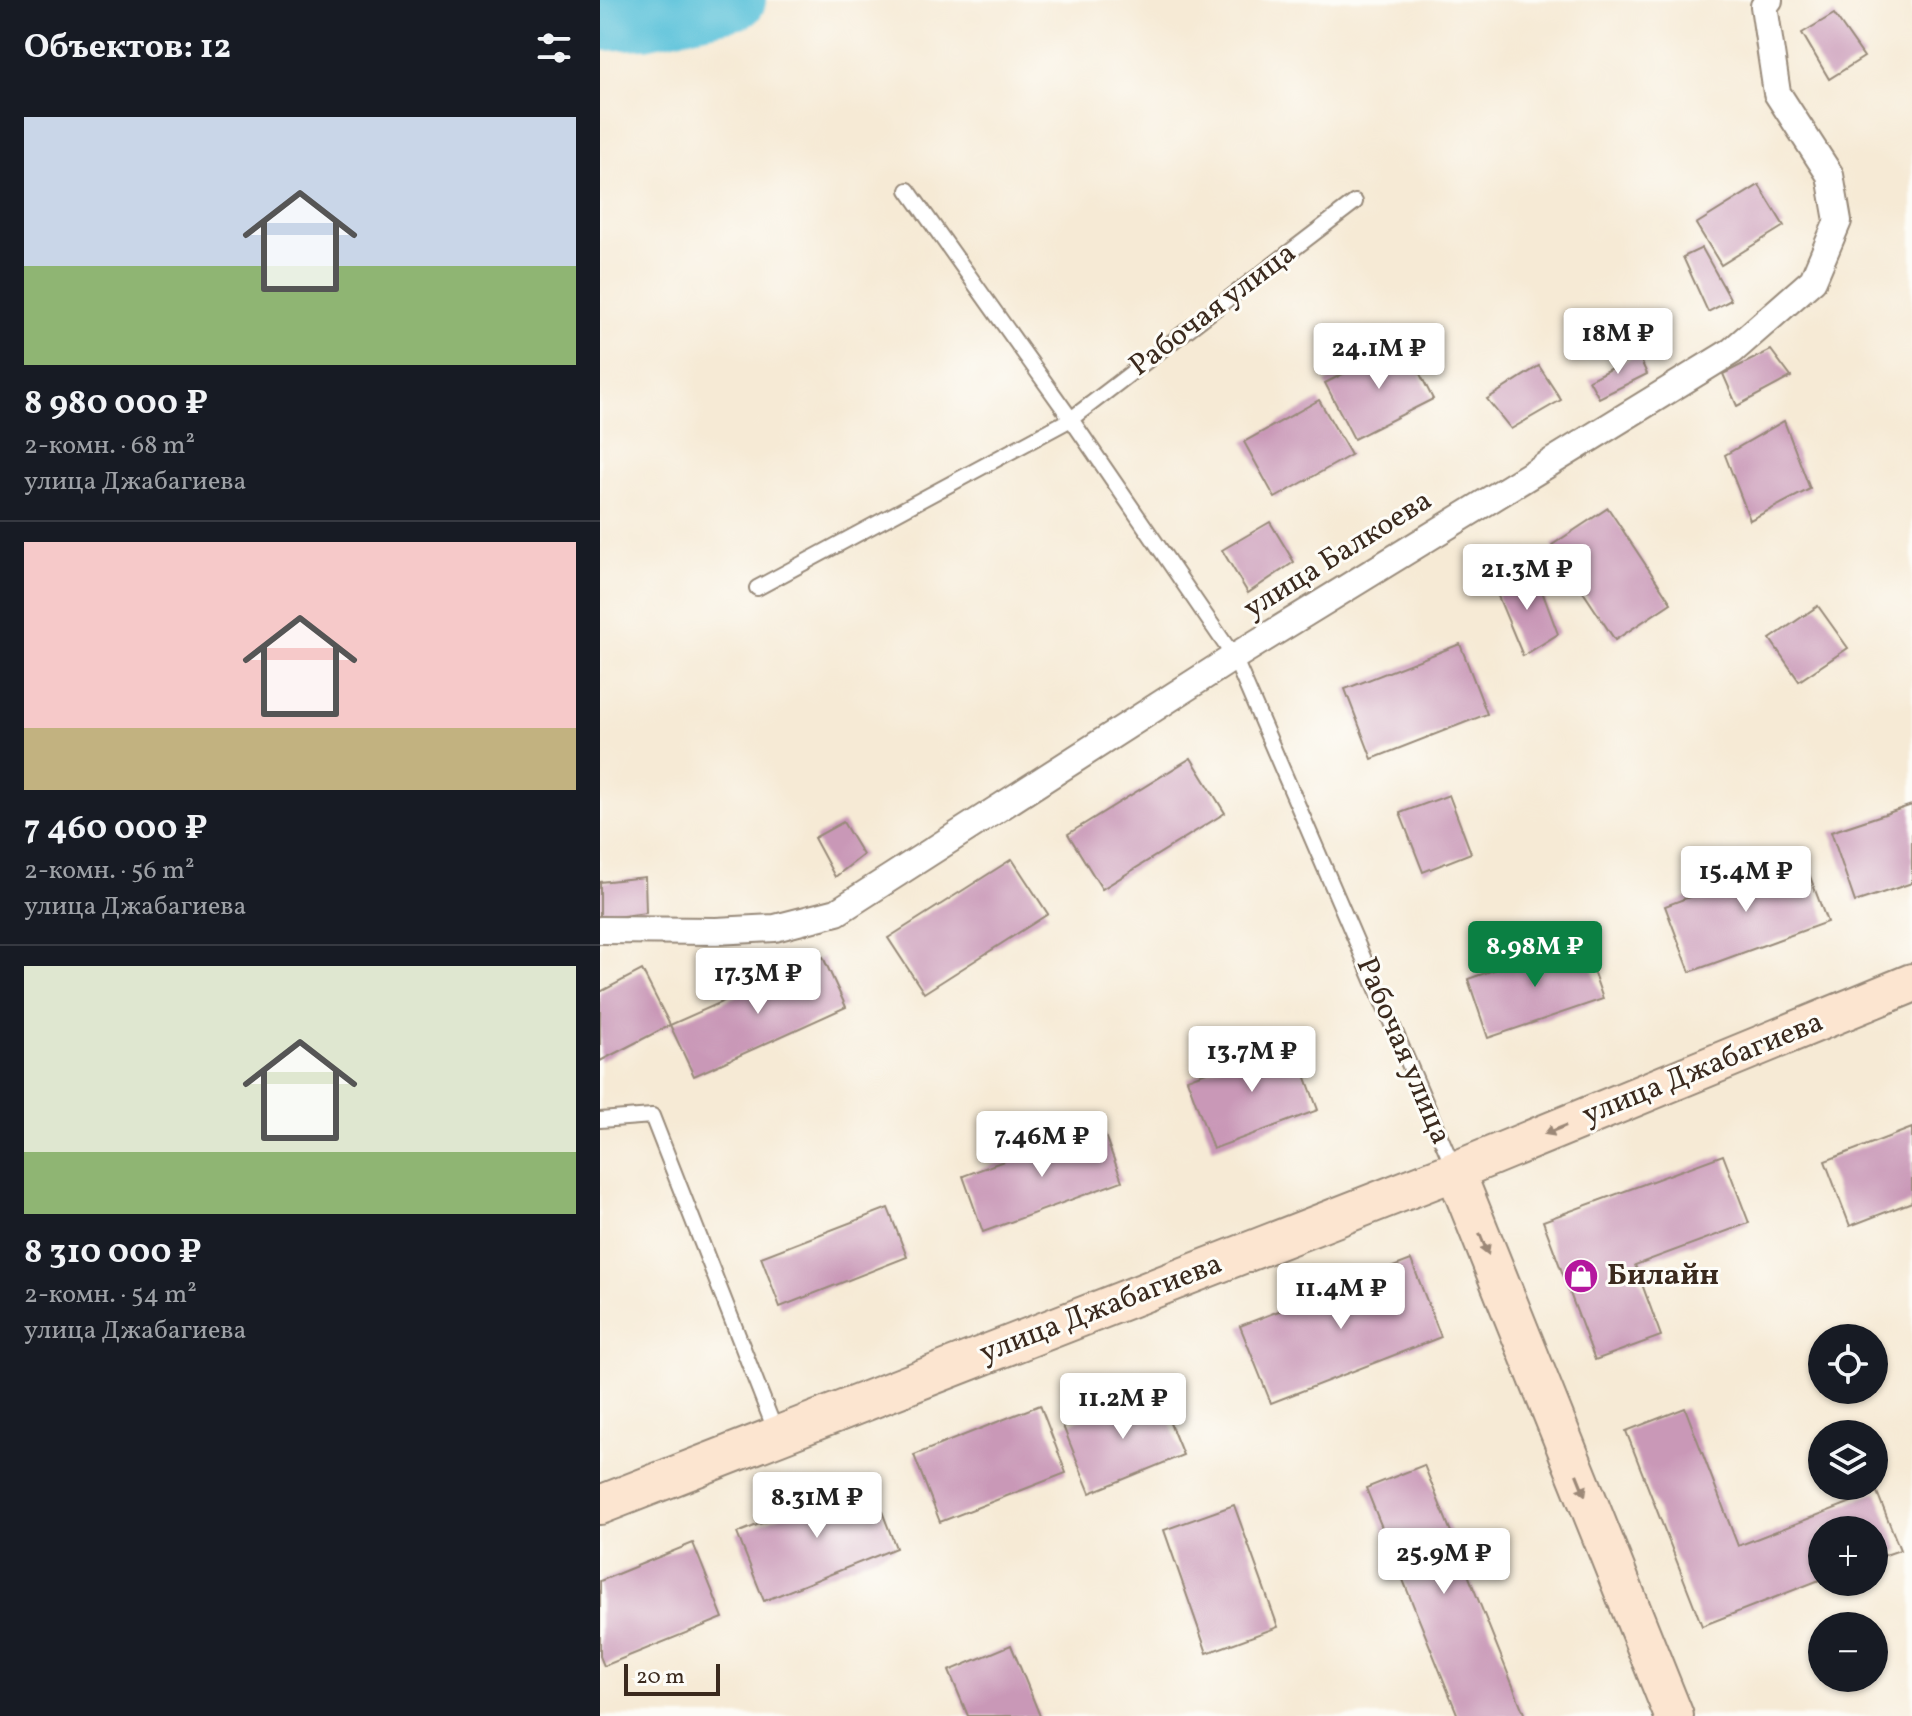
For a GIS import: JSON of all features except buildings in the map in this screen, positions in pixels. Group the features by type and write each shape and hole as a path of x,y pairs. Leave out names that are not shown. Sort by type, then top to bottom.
{"main road":[{"name":"улица Джабагиева","path":"600,1505 1455,1171 1912,983"},
{"name":"Рабочая улица","path":"1455,1171 1674,1716"}],"street":[{"name":"улица Балкоева","path":"600,930 775,928 837,912 1234,657 1732,351 1813,280 1838,221 1830,175 1777,93 1764,6 1769,0"}],"lane":[{"name":"Рабочая улица","path":"908,190 1071,419 1234,657 1455,1171"},
{"name":"Рабочая улица","path":"757,588 1071,419 1355,202"},
{"path":"600,1120 652,1116 777,1436"}],"waterway":[{"path":"600,22 642,20 737,0"}],"place":[{"name":"Билайн","path":"1581,1276"}]}
